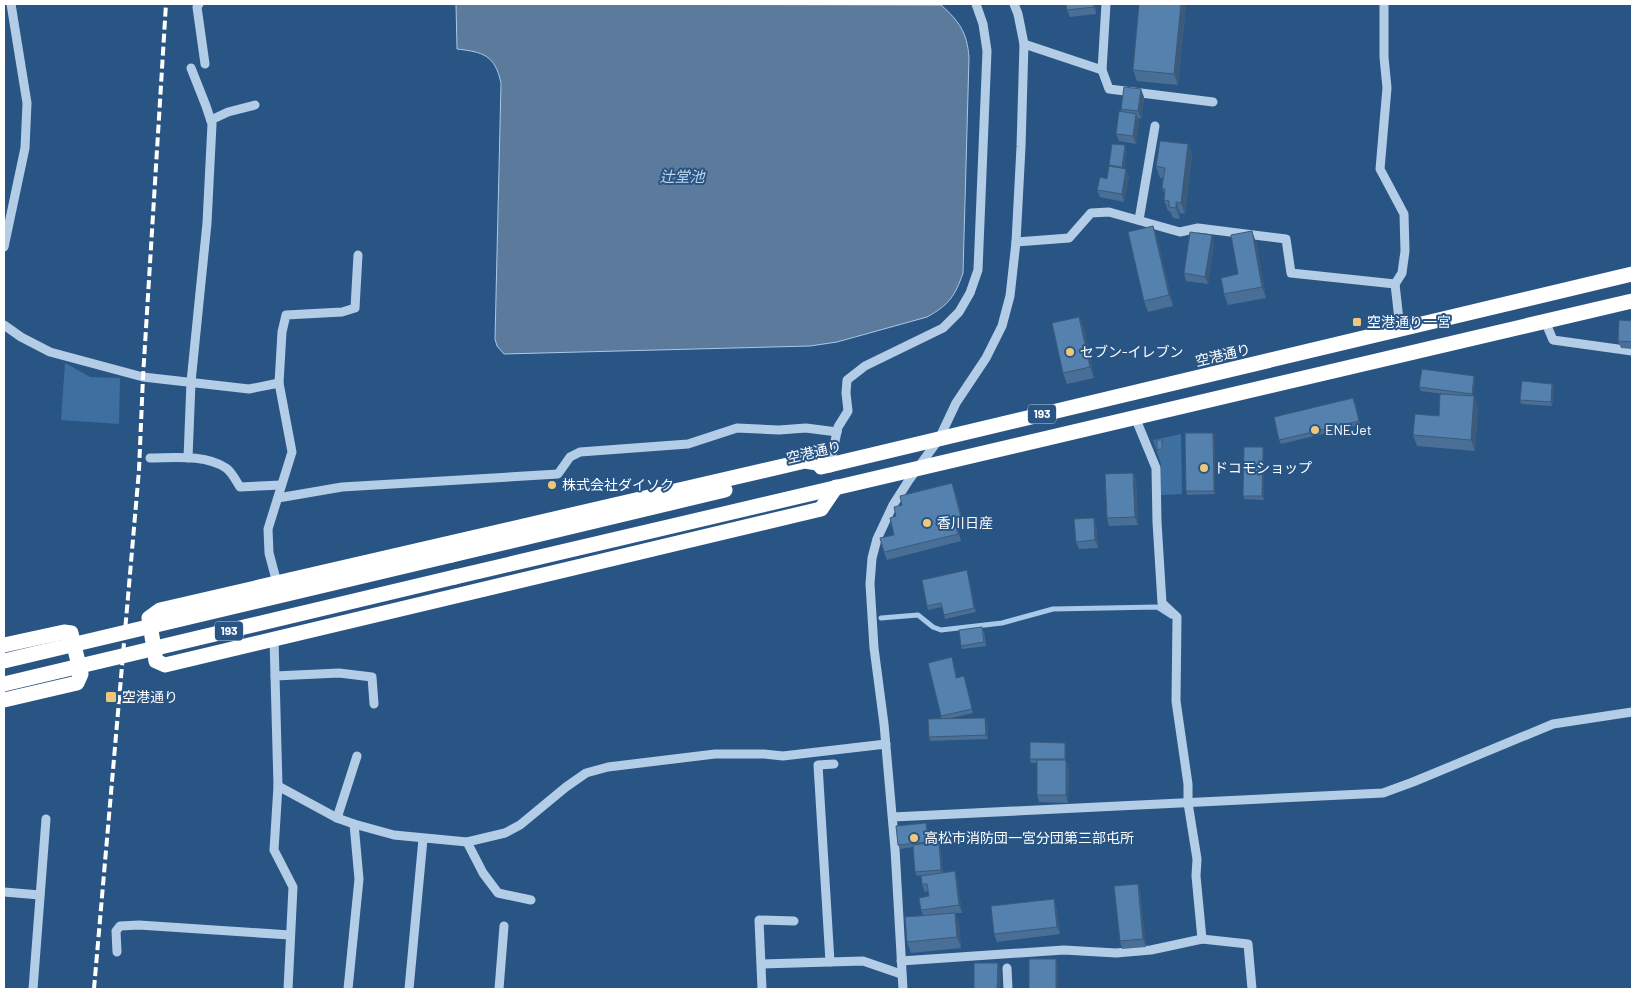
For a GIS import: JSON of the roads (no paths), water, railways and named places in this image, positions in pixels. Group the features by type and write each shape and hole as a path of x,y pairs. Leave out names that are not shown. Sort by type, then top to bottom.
{"highway":[{"name":"空港通り","path":"4,661 1632,274"},
{"name":"193","path":"4,684 1632,301"},
{"path":"830,465 805,461 160,610 149,618 156,661 165,665 821,510 836,487"},
{"path":"4,645 64,632 71,633 81,674 77,683 4,700"}],"street":[{"path":"4,247 25,148 27,103 11,4"},
{"path":"198,4 205,64"},
{"path":"830,465 838,427 848,411 846,393 848,380 865,366 943,328 959,312 970,293 978,270 987,51 983,24 976,4"},
{"path":"903,989 893,817 875,658 870,584 872,558 877,539 893,505 939,439 956,403 986,358 1002,326 1010,296 1016,242 1024,44 1014,4"},
{"path":"1106,4 1102,70 1109,89 1213,102"},
{"path":"1384,4 1384,57 1387,88 1380,170 1404,214 1405,252 1402,273 1394,284 1400,329"},
{"path":"1024,44 1102,70"},
{"path":"188,458 191,382 207,224 211,120 191,68"},
{"path":"211,120 228,112 255,105"},
{"path":"1139,220 1155,126"},
{"path":"1016,242 1069,238 1091,213 1109,212 1180,232 1198,228 1286,239 1291,273 1394,284"},
{"path":"277,583 269,553 268,529 292,452 278,383 282,332 286,315 342,312 355,308 358,255"},
{"path":"1545,321 1553,340 1632,351"},
{"path":"4,325 21,337 50,352 143,377 249,389 278,383"},
{"path":"1136,417 1156,468 1156,522 1162,603 1177,617 1176,701 1188,784 1188,803 1198,859 1196,876 1202,939"},
{"path":"278,498 342,488 558,474 570,457 580,452 688,444 737,428 779,430 806,428 837,432"},
{"path":"150,458 188,458 209,461 227,468 240,486 282,485"},
{"path":"274,639 278,786 274,850 293,886 288,989"},
{"path":"275,676 339,673 372,677 374,704"},
{"path":"893,817 1383,793 1553,724 1632,712"},
{"path":"278,786 337,818 354,824 394,835 466,842 505,833 520,825 566,786 586,773 608,766 715,754 783,756 886,744"},
{"path":"337,818 357,756"},
{"path":"830,962 818,765 834,764"},
{"path":"33,989 46,819"},
{"path":"348,989 359,879 354,824"},
{"path":"409,989 423,839"},
{"path":"466,842 483,873 498,892 531,900"},
{"path":"4,892 40,895"},
{"path":"762,989 759,920 794,921"},
{"path":"117,952 116,932 120,926 139,925 290,935"},
{"path":"499,989 504,926"},
{"path":"901,961 1064,950 1133,952 1202,939 1248,944 1252,989"},
{"path":"762,964 863,961 901,974"},
{"path":"1007,968 1008,989"}],"water":[{"name":"辻堂池","path":"456,4 941,5 953,16 961,28 969,57 963,273 954,294 946,304 927,317 837,342 810,346 504,354 497,346 495,339 501,83 495,66 486,57 474,52 457,49"}],"waterway":[{"path":"881,618 918,615 933,627 941,630 1002,623 1053,609 1157,607 1171,616"}],"railway":[{"path":"94,989 139,470 166,4"}],"place":[{"name":"空港通り一宮","path":"1357,322"},
{"name":"セブン-イレブン","path":"1070,352"},
{"name":"ENEJet","path":"1315,430"},
{"name":"ドコモショップ","path":"1204,468"},
{"name":"株式会社ダイソク","path":"552,485"},
{"name":"香川日産","path":"927,523"},
{"name":"空港通り","path":"111,697"},
{"name":"高松市消防団一宮分団第三部屯所","path":"914,838"}]}
